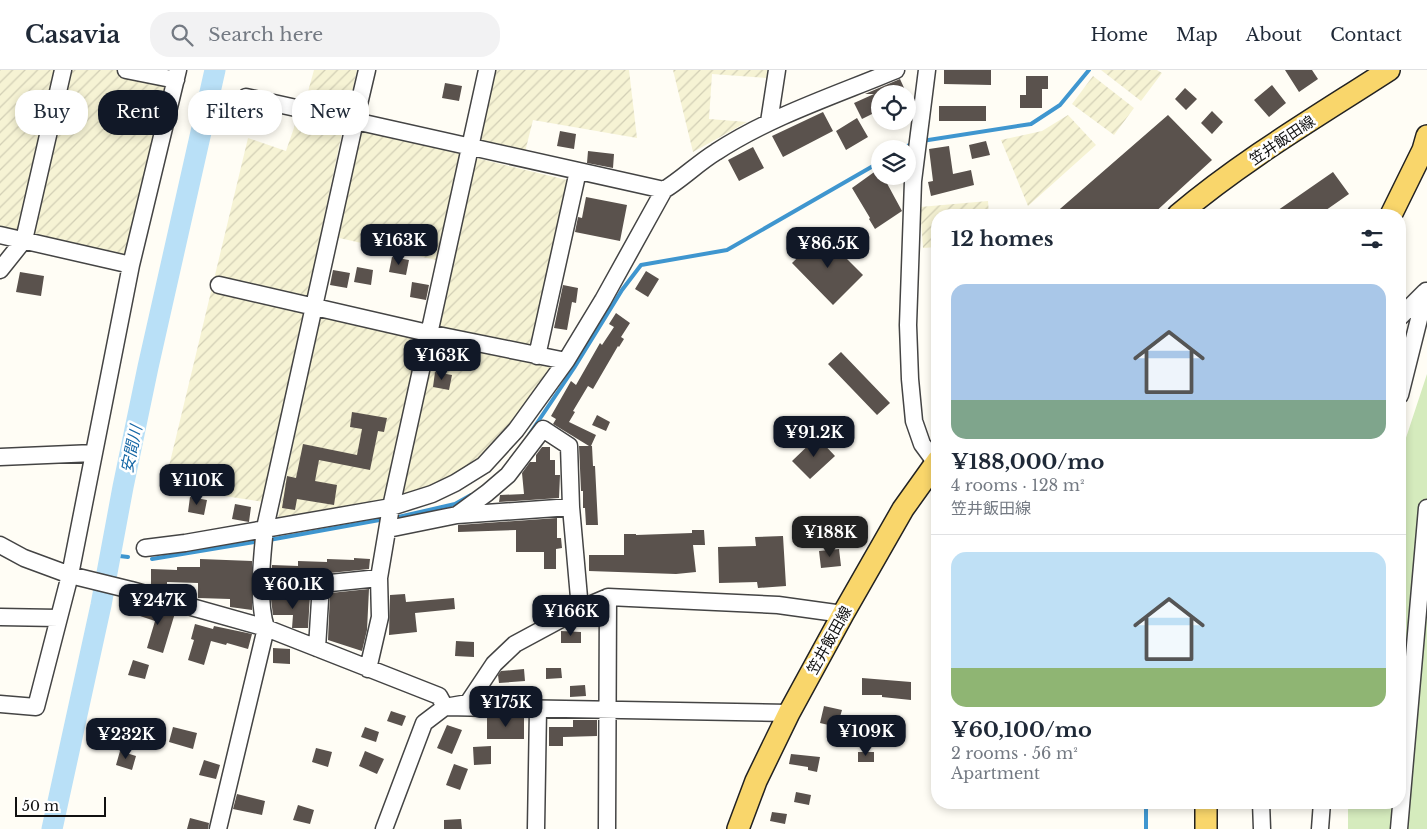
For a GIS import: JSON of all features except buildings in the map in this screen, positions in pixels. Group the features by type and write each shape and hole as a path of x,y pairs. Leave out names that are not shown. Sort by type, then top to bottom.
{"main road":[{"name":"笠井飯田線","path":"1185,209 1201,195 1263,152 1389,70"},
{"path":"1394,209 1423,150 1427,136"},
{"name":"笠井飯田線","path":"738,829 756,781 789,713 903,509 931,470"},
{"path":"1206,809 1206,829"}],"street":[{"path":"0,270 24,240 62,70"},
{"path":"0,704 36,707 58,618 75,576 94,453 132,265 177,75 126,70"},
{"path":"362,90 367,70"},
{"path":"368,669 380,617 379,578 391,508 487,70"},
{"path":"769,122 777,70"},
{"path":"145,548 391,508 432,494 455,483 484,465 516,430 566,361 603,300 664,190 715,152 769,122 896,70"},
{"path":"928,70 913,180 908,325 914,421 922,444 931,455"},
{"path":"369,124 664,190"},
{"path":"218,829 266,628 262,616 265,530 352,135"},
{"path":"537,356 578,171"},
{"path":"0,235 132,265"},
{"path":"219,285 428,333 566,361"},
{"path":"1406,311 1427,292"},
{"path":"1406,372 1427,292"},
{"path":"457,515 508,475 543,430 569,446 571,507 580,609"},
{"path":"0,457 94,453"},
{"path":"388,528 457,515 571,507"},
{"path":"1406,749 1427,508"},
{"path":"0,545 24,558 75,576 266,628 439,696 445,707"},
{"path":"262,590 379,578"},
{"path":"317,648 321,584"},
{"path":"384,829 424,723 445,707 468,703 494,664 515,644 580,609 608,597 778,604 843,614"},
{"path":"607,829 608,597"},
{"path":"0,617 58,618"},
{"path":"445,707 789,713"},
{"path":"536,829 538,709"},
{"path":"1262,809 1262,829"},
{"path":"1320,829 1321,809"},
{"path":"1399,829 1401,809"}],"shaded area":[{"path":"0,70 175,70 170,90 98,90 98,135 160,135 131,265 0,235"},
{"path":"314,70 357,70 353,90 308,90"},
{"path":"491,70 629,70 637,138 533,120 525,152 476,142"},
{"path":"673,70 768,70 766,78 712,74 709,119 747,122 693,152"},
{"path":"1101,70 1157,70 1162,73 1141,101"},
{"path":"1093,76 1134,108 1114,135 1072,104"},
{"path":"1068,115 1096,145 1028,206 1001,140 1042,131"},
{"path":"369,131 457,150 461,156 436,260 335,237 359,135 369,135"},
{"path":"292,134 342,135 264,502 164,487 248,138 286,151"},
{"path":"472,157 567,180 532,350 434,328"},
{"path":"988,201 989,209 931,209 931,247 923,248 920,207"},
{"path":"320,314 421,338 385,503 277,522"},
{"path":"432,337 552,367 514,428 482,462 401,498"}],"green space":[{"path":"1427,374 1427,829 1348,829 1348,809 1406,809 1406,438"}],"waterway":[{"name":"安間川","path":"52,829 101,605 148,367 215,70"},
{"path":"922,141 1031,124 1060,105 1089,70"},
{"path":"529,435 574,368 622,290 641,265 727,250 871,167"},
{"path":"394,518 455,504 471,495"},
{"path":"269,540 385,519"},
{"path":"152,559 260,541"},
{"path":"111,555 128,557"},
{"path":"1146,809 1146,829"}]}
